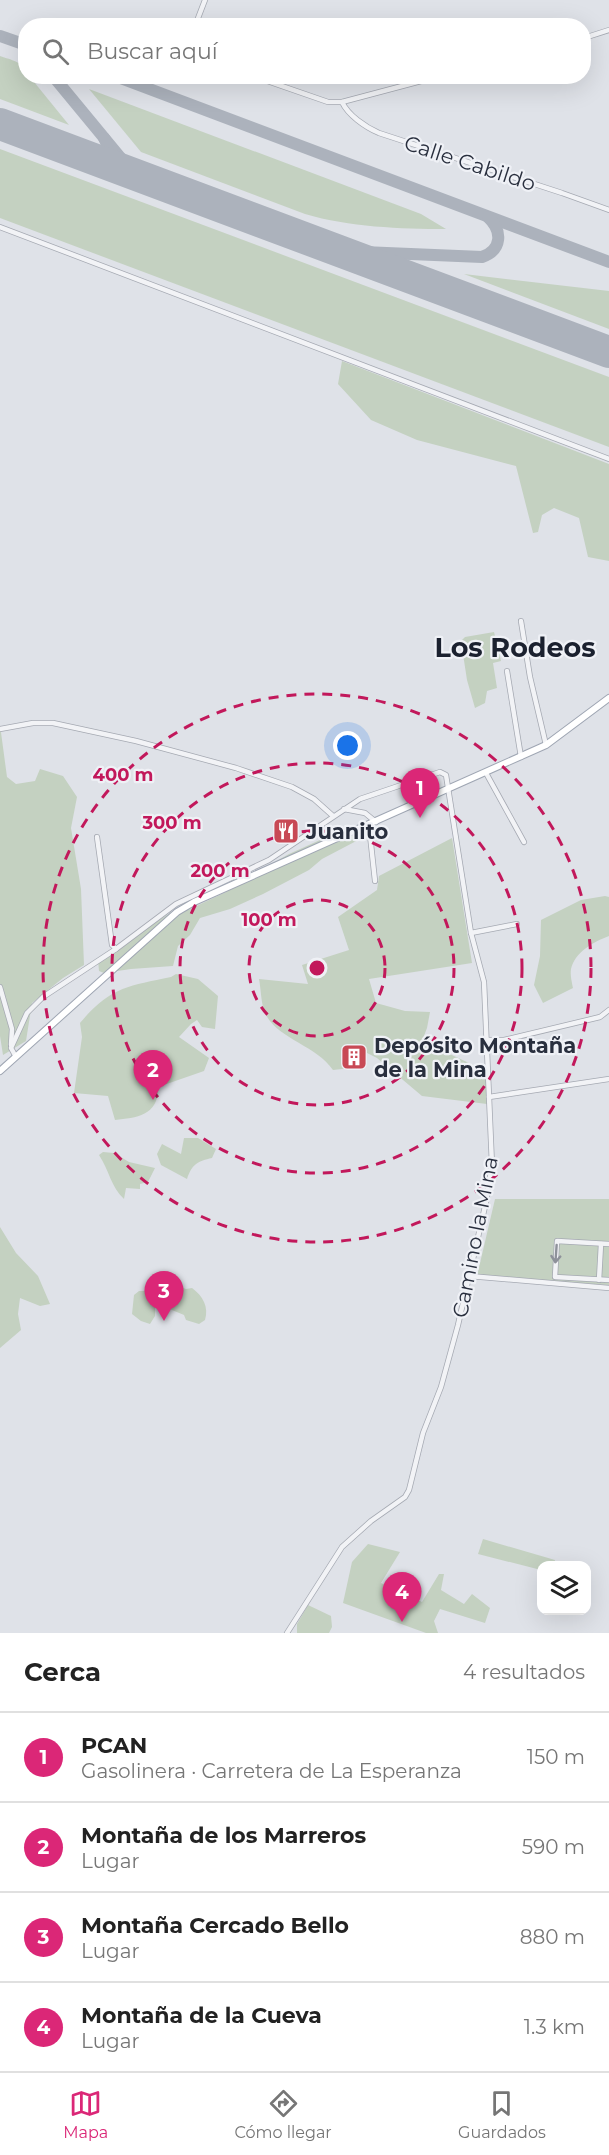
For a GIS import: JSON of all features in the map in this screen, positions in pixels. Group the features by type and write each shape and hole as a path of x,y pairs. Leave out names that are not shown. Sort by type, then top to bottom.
{"main road":[{"path":"0,1071 177,912 194,902 369,826 546,745 609,698"}],"street":[{"path":"198,18 204,0"},
{"path":"591,36 609,30"},
{"path":"276,84 328,102 342,102 410,84"},
{"name":"Calle Cabildo","path":"342,102 350,113 379,134 609,210"},
{"path":"0,227 609,459"},
{"path":"521,621 530,677 546,745"},
{"path":"507,671 521,757"},
{"path":"0,729 33,723 53,723 187,753 292,787 314,799 333,816"},
{"path":"10,1048 27,1013 35,1005 66,980 116,949 176,904 269,860 333,816 373,793 440,772 446,775 448,789"},
{"path":"486,773 524,842"},
{"name":"Camino la Mina","path":"287,1633 342,1547 371,1521 405,1497 423,1433 441,1387 469,1276 492,1165 484,982 471,933 448,789"},
{"path":"345,809 365,813 376,822"},
{"path":"369,826 375,881"},
{"path":"97,837 112,945 116,949"},
{"path":"471,933 517,924"},
{"path":"0,987 12,1029 10,1048 16,1057"},
{"path":"487,1040 504,1040 600,1017 609,1010"},
{"path":"489,1097 609,1079"},
{"path":"609,1244 557,1241 555,1277 609,1280"},
{"path":"599,1280 602,1244"},
{"path":"469,1276 609,1288"}],"green space":[{"path":"0,56 18,63 18,84 36,84 69,125 0,99"},
{"path":"89,89 421,214 446,229 375,226 339,222 305,214 141,152"},
{"path":"0,149 609,377 609,447 0,218"},
{"path":"464,274 609,291 609,329"},
{"path":"342,361 609,464 609,561 588,557 579,518 554,508 542,515 538,532 533,533 516,466 417,440 371,420 338,384"},
{"path":"494,632 501,661 493,663 497,688 487,691 485,703 475,708 467,680 461,641 465,637"},
{"path":"0,725 7,777 16,784 35,781 40,769 63,776 77,797 71,828 81,889 84,965 63,978 32,1003 26,1041 3,1055 0,1036"},
{"path":"351,826 362,838 263,894 230,909 200,918 190,935 178,946 173,966 104,973 99,971 98,960 173,911 188,910 226,892 289,854"},
{"path":"452,838 472,963 369,979 376,1003 405,1011 430,1012 422,1041 486,1071 487,1104 422,1096 377,1058 355,1047 346,1051 351,1068 333,1070 317,1054 287,1036 271,1022 265,1013 261,996 259,979 308,984 302,965 349,950 338,917 377,890 379,876"},
{"path":"609,897 609,936 591,945 576,958 571,969 573,988 543,1003 534,985 540,956 541,920 581,900"},
{"path":"176,974 198,979 218,996 215,1029 202,1027 197,1020 179,1037 209,1058 204,1071 158,1087 155,1104 145,1113 115,1120 108,1096 74,1093 82,1037 80,1023 111,995 131,986"},
{"path":"184,1138 198,1138 216,1149 212,1158 199,1162 193,1167 187,1179 161,1165 157,1154 162,1144 181,1154"},
{"path":"103,1152 114,1153 129,1162 155,1168 148,1182 140,1184 140,1189 126,1188 124,1199 116,1189 99,1155"},
{"path":"495,1199 609,1199 609,1285 477,1276"},
{"path":"0,1227 16,1253 38,1276 50,1304 40,1306 20,1298 18,1314 21,1330 0,1348"},
{"path":"166,1282 196,1291 206,1306 205,1320 199,1324 186,1320 184,1315 160,1305 155,1307 155,1316 150,1324 132,1314 134,1295 139,1291 146,1291 155,1283"},
{"path":"483,1539 555,1560 537,1561 537,1569 478,1554"},
{"path":"368,1544 400,1552 381,1583 422,1602 439,1574 444,1574 441,1590 464,1604 472,1594 490,1608 485,1623 440,1609 434,1621 438,1633 426,1633 343,1603 352,1562"},
{"path":"308,1605 331,1616 332,1627 329,1633 297,1633 297,1624"}],"taxiway":[{"path":"0,36 18,42"},
{"path":"60,84 124,162 147,178 161,184"},
{"path":"136,84 609,262"},
{"path":"89,157 95,158 103,155 107,144 104,138"},
{"path":"339,251 482,257 493,250 498,240 496,228 488,217"}],"runway":[{"path":"0,124 609,352"}],"place":[{"name":"PCAN","path":"420,818"},
{"name":"Juanito","path":"286,831"},
{"name":"Depósito Montaña de la Mina","path":"354,1057"},
{"name":"Montaña de los Marreros","path":"153,1100"},
{"name":"Montaña Cercado Bello","path":"164,1321"},
{"name":"Montaña de la Cueva","path":"402,1622"}],"district":[{"name":"Los Rodeos","path":"515,647"}]}
